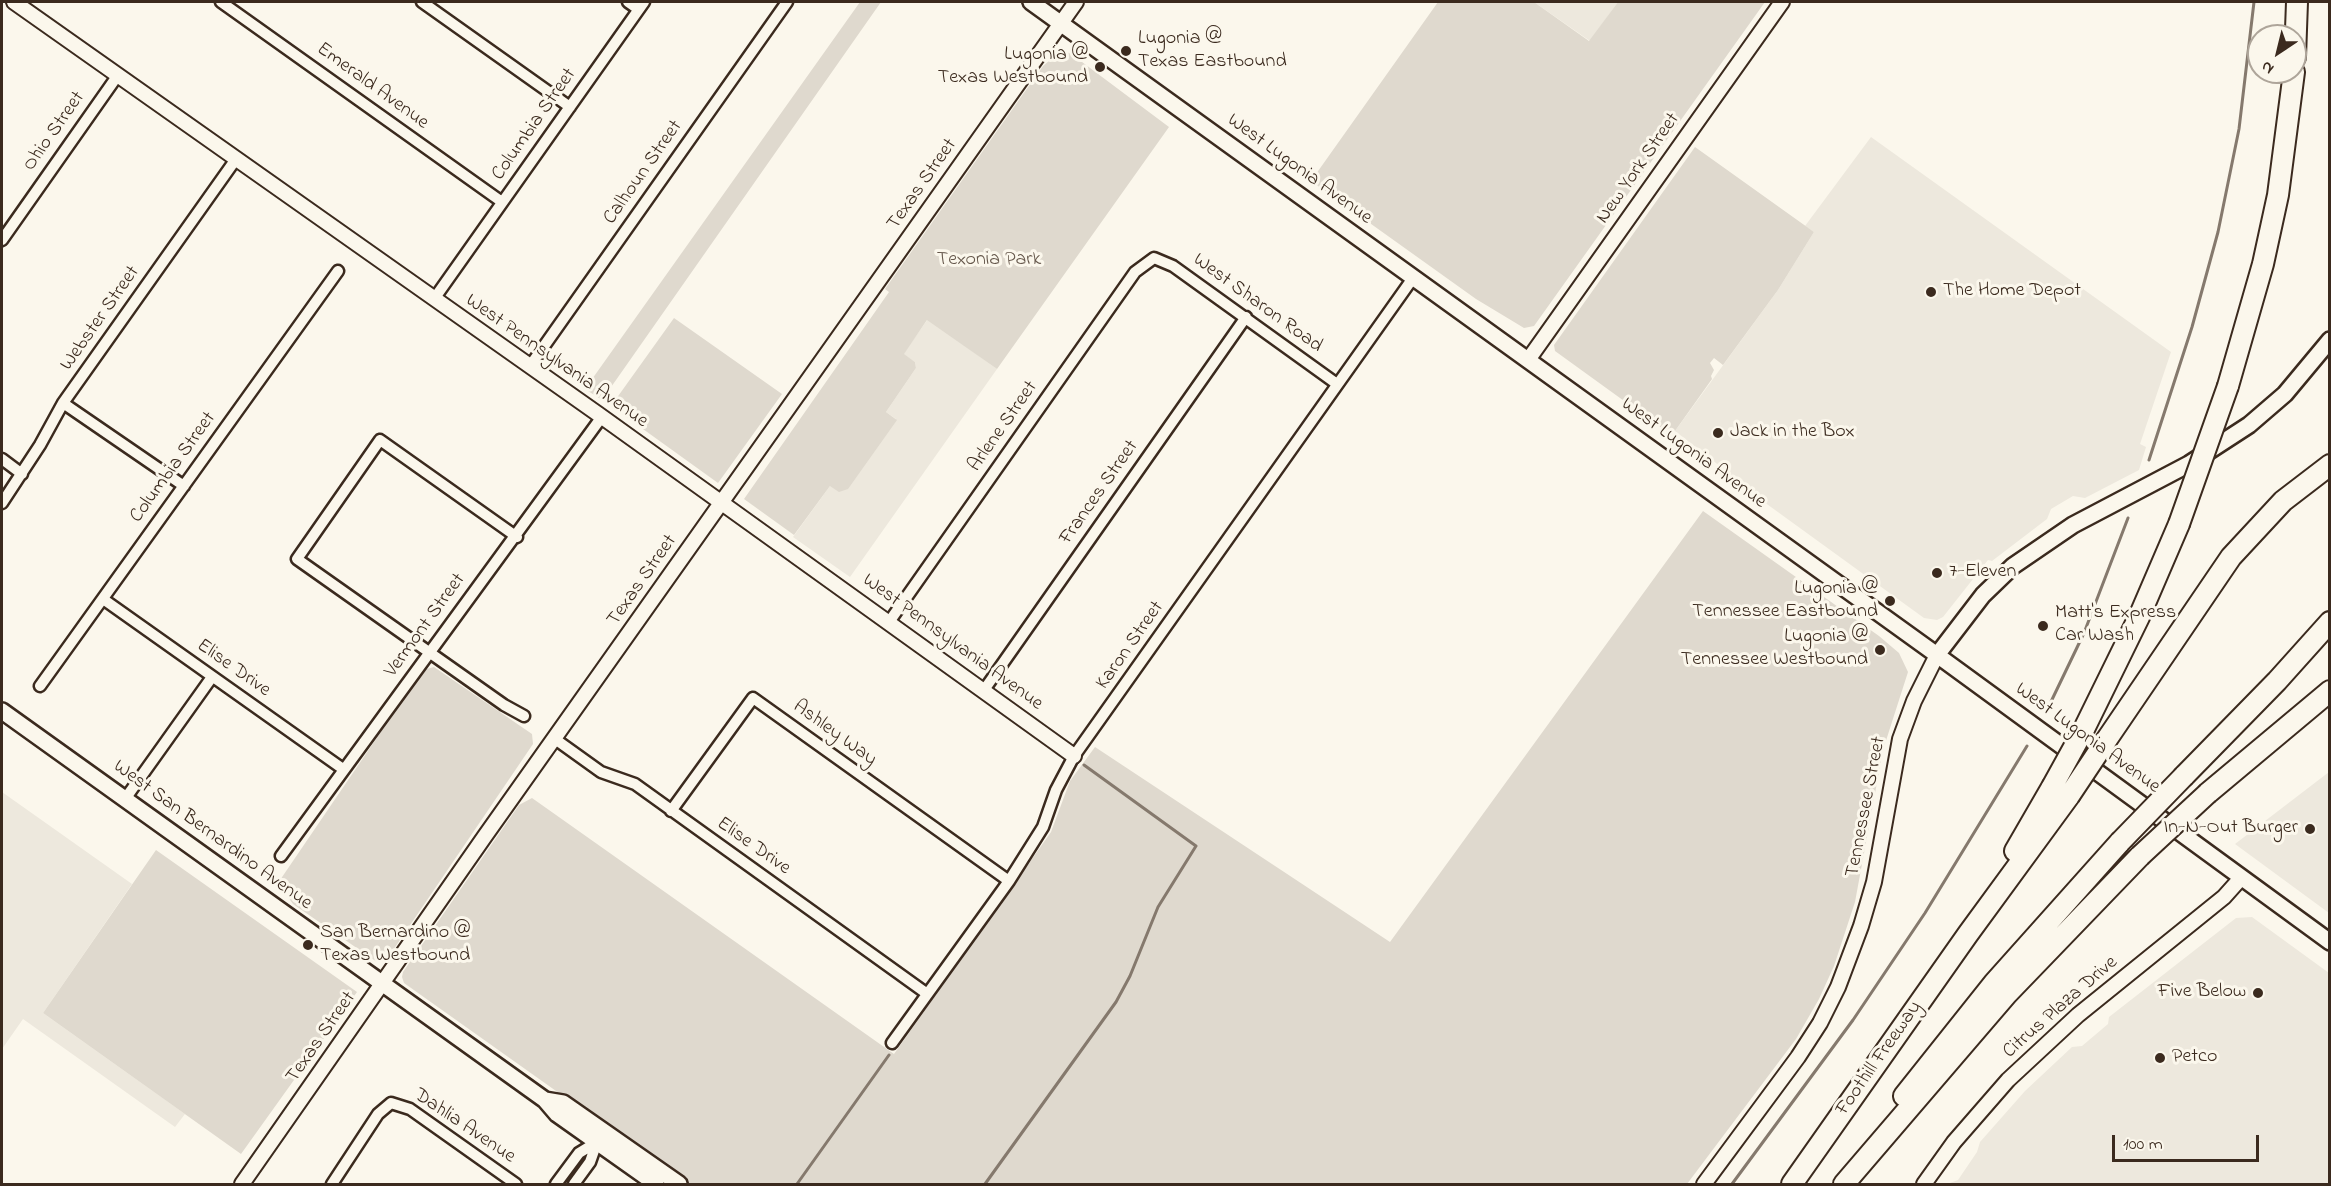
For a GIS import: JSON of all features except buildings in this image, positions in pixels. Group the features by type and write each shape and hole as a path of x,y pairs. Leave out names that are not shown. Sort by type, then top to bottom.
{"highway":[{"path":"2296,24 2297,2"},
{"path":"2060,792 2084,729 2139,617 2179,524 2228,386 2260,274 2278,195 2292,84"},
{"path":"2060,792 2105,742 2231,557 2283,501 2330,465"},
{"path":"1843,1185 1953,1033 2120,843 2277,681 2330,622"},
{"path":"1843,1185 2007,994 2140,856 2208,793 2330,691"},
{"name":"Foothill Freeway","path":"1792,1185 1968,934 2060,792"}],"main road":[{"name":"West Lugonia Avenue","path":"1031,2 1937,655 2330,942"},
{"name":"Tennessee Street","path":"1937,655 1983,596 2013,566 2073,525 2189,464 2248,425 2285,394 2330,340"},
{"name":"West San Bernardino Avenue","path":"2,711 545,1100 557,1114 656,1185"},
{"name":"West San Bernardino Avenue","path":"545,1100 563,1103 679,1185"},
{"path":"597,1143 612,1143 671,1185"}],"street":[{"name":"West Pennsylvania Avenue","path":"14,2 530,366 1074,756"},
{"name":"Emerald Avenue","path":"221,2 502,202"},
{"path":"422,2 570,107"},
{"path":"628,2 641,5"},
{"name":"Calhoun Street","path":"530,366 787,2"},
{"name":"Texas Street","path":"242,1185 1076,2"},
{"name":"New York Street","path":"1528,360 1782,2"},
{"name":"Columbia Street","path":"434,299 641,5"},
{"name":"Ohio Street","path":"2,240 118,75"},
{"name":"Webster Street","path":"2,503 22,474 63,403 236,159"},
{"name":"West Sharon Road","path":"1154,258 1173,266 1337,384"},
{"name":"Arlene Street","path":"889,622 1135,272 1154,258"},
{"name":"Columbia Street","path":"40,686 338,271"},
{"name":"Karon Street","path":"892,1042 1009,881 1043,827 1056,790 1074,756 1413,278"},
{"name":"Frances Street","path":"984,690 1245,317"},
{"path":"63,403 184,486"},
{"name":"Vermont Street","path":"281,856 430,654 478,584 517,537 602,418"},
{"path":"517,537 380,440 297,559 430,654 504,705 524,716"},
{"path":"2,459 22,474"},
{"name":"Elise Drive","path":"103,599 343,769"},
{"name":"Tennessee Street","path":"1704,1185 1798,1057 1820,1023 1838,987 1861,926 1874,882 1900,739 1914,701 1937,655"},
{"path":"125,799 212,676"},
{"name":"Ashley Way","path":"671,811 753,698 1009,881"},
{"name":"Elise Drive","path":"555,739 594,768 634,784 926,993"},
{"name":"Citrus Plaza Drive","path":"1924,1185 1966,1127 2008,1080 2078,1015 2224,897 2241,878"},
{"name":"Dahlia Avenue","path":"336,1183 378,1114 391,1103 410,1108 516,1185"},
{"path":"556,1185 579,1153 597,1143"},
{"path":"574,1185 590,1162 597,1143"}],"shaded area":[{"path":"1534,2 1618,2 1590,41"},
{"path":"1871,137 2171,352 2140,444 2146,447 2139,470 2085,498 2073,496 2051,509 2047,519 1992,561 1988,560 1943,617 1937,620 1924,618 1742,486 1739,481 1675,431 1778,290 1814,232 1805,226"},
{"path":"928,319 997,369 850,577 793,537 830,486 896,419 886,412 916,368 915,362 903,354"},
{"path":"2329,772 2329,913 2235,844"},
{"path":"2,792 132,884 43,1013 185,1114 175,1127 23,1019 2,1049"},
{"path":"2252,917 2329,973 2329,1184 1947,1184 1958,1180 1977,1152 1980,1142 2025,1091 2072,1047 2082,1046 2108,1024 2109,1017 2236,918"}],"green space":[{"path":"860,2 881,2 602,400 585,389"},
{"path":"1438,2 1534,2 1589,41 1618,2 1765,2 1534,326 1524,328 1476,299 1311,181"},
{"name":"Texonia Park","path":"1070,53 1169,127 997,369 927,320 904,354 915,362 916,368 886,412 897,420 848,489 839,492 830,486 794,535 744,499 889,292 885,289 1043,66 1057,54"},
{"path":"1695,147 1814,232 1778,290 1723,365 1714,358 1710,363 1714,370 1712,379 1675,431 1667,432 1555,351 1554,345"},
{"path":"674,318 782,394 718,483 611,406"},
{"path":"1703,511 1879,636 1899,653 1908,672 1883,750 1855,902 1834,966 1819,999 1796,1039 1687,1184 687,1184 404,983 403,972 519,805 532,798 894,1054 1051,832 1070,781 1095,747 1390,942"},
{"path":"434,667 532,734 533,744 385,962 377,962 293,904 278,883 423,670"},
{"path":"156,850 357,992 241,1154 43,1013"}],"waterway":[{"path":"2149,460 2192,327 2218,232 2239,129 2254,2"},
{"path":"2047,710 2084,633 2128,518"},
{"path":"1732,1184 1853,1020 1925,913 2027,746"},
{"path":"985,1184 1116,1002 1130,976 1158,907 1196,846 1084,765"},
{"path":"797,1184 889,1055"}],"place":[{"name":"Lugonia @ Texas Eastbound","path":"1126,51"},
{"name":"Lugonia @ Texas Westbound","path":"1100,67"},
{"name":"The Home Depot","path":"1931,292"},
{"name":"Jack in the Box","path":"1718,433"},
{"name":"7-Eleven","path":"1937,573"},
{"name":"Lugonia @ Tennessee Eastbound","path":"1890,601"},
{"name":"Matt's Express Car Wash","path":"2043,626"},
{"name":"Lugonia @ Tennessee Westbound","path":"1880,650"},
{"name":"In-N-Out Burger","path":"2310,829"},
{"name":"San Bernardino @ Texas Westbound","path":"308,945"},
{"name":"Five Below","path":"2258,993"},
{"name":"Petco","path":"2160,1058"}]}
